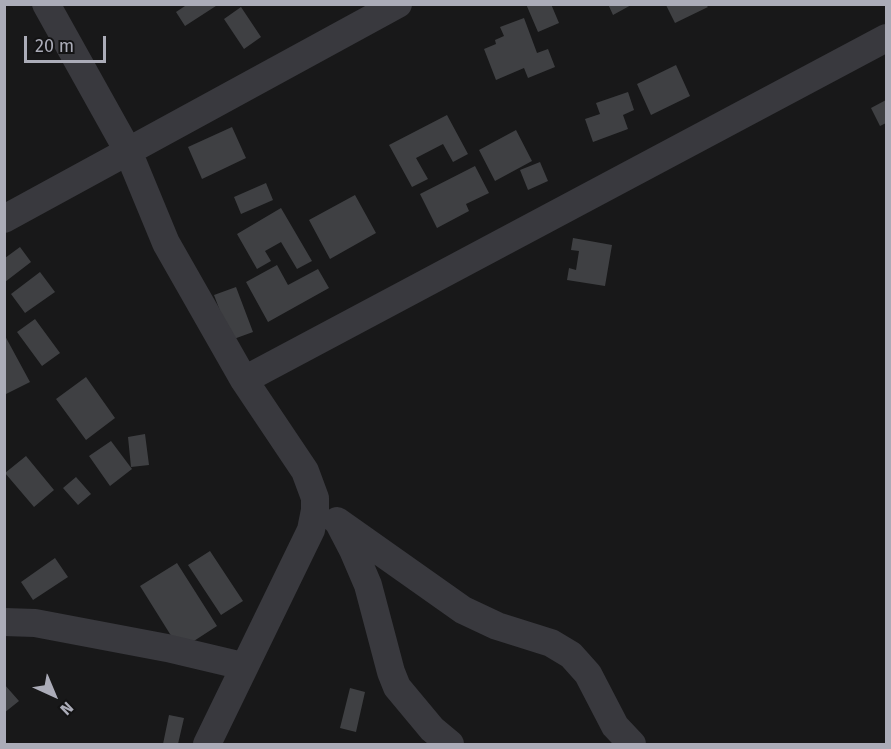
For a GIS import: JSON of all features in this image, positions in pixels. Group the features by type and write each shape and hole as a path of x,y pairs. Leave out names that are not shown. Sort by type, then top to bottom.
{"street":[{"path":"46,4 128,151 166,243 243,380 304,471 315,498 311,530 207,744"},
{"path":"4,219 387,7"},
{"path":"243,380 886,38"},
{"path":"315,498 337,520 463,610 497,626 551,643 571,655 588,674 615,726 632,744"},
{"path":"337,520 368,585 397,687 432,729 450,744"},
{"path":"4,622 46,625 167,648 243,666"}],"building":[{"path":"188,4 219,4 185,26 176,12"},
{"path":"526,4 551,4 559,23 538,32"},
{"path":"608,4 633,4 613,15"},
{"path":"666,5 706,5 708,7 675,23"},
{"path":"241,7 261,37 244,49 224,19"},
{"path":"524,18 537,53 548,49 555,67 528,78 524,68 496,80 484,49 496,44 495,40 504,36 500,27"},
{"path":"676,65 690,96 651,115 637,84"},
{"path":"628,92 634,110 623,115 628,129 593,142 585,119 600,114 596,103"},
{"path":"886,100 886,123 880,126 871,108"},
{"path":"447,115 468,154 453,162 443,144 416,158 428,179 412,187 389,145"},
{"path":"232,127 246,158 202,179 188,147"},
{"path":"516,130 532,161 495,181 479,150"},
{"path":"540,162 548,181 528,190 520,170"},
{"path":"475,166 489,193 466,204 469,211 437,228 420,194"},
{"path":"266,183 273,200 241,214 234,197"},
{"path":"355,195 376,233 330,259 309,220"},
{"path":"281,208 312,261 297,269 281,242 265,251 271,261 257,269 237,234"},
{"path":"573,238 612,245 605,286 567,280 569,268 576,270 579,251 571,250"},
{"path":"20,247 31,262 5,282 5,258"},
{"path":"277,265 288,285 318,269 329,288 268,322 246,282"},
{"path":"40,272 55,292 25,313 11,294"},
{"path":"236,287 253,332 231,340 214,295"},
{"path":"35,319 60,353 42,366 17,332"},
{"path":"4,334 30,382 4,395"},
{"path":"86,377 115,418 86,440 56,399"},
{"path":"145,434 149,465 131,467 128,437"},
{"path":"111,441 132,469 110,486 89,456"},
{"path":"26,456 54,490 34,507 5,473"},
{"path":"76,477 91,494 78,505 63,488"},
{"path":"210,551 243,601 221,615 188,565"},
{"path":"55,558 68,577 33,600 21,582"},
{"path":"177,563 217,626 180,650 140,586"},
{"path":"4,684 19,701 4,713"},
{"path":"350,688 365,692 356,732 340,728"},
{"path":"169,715 184,718 178,744 163,744"}]}
